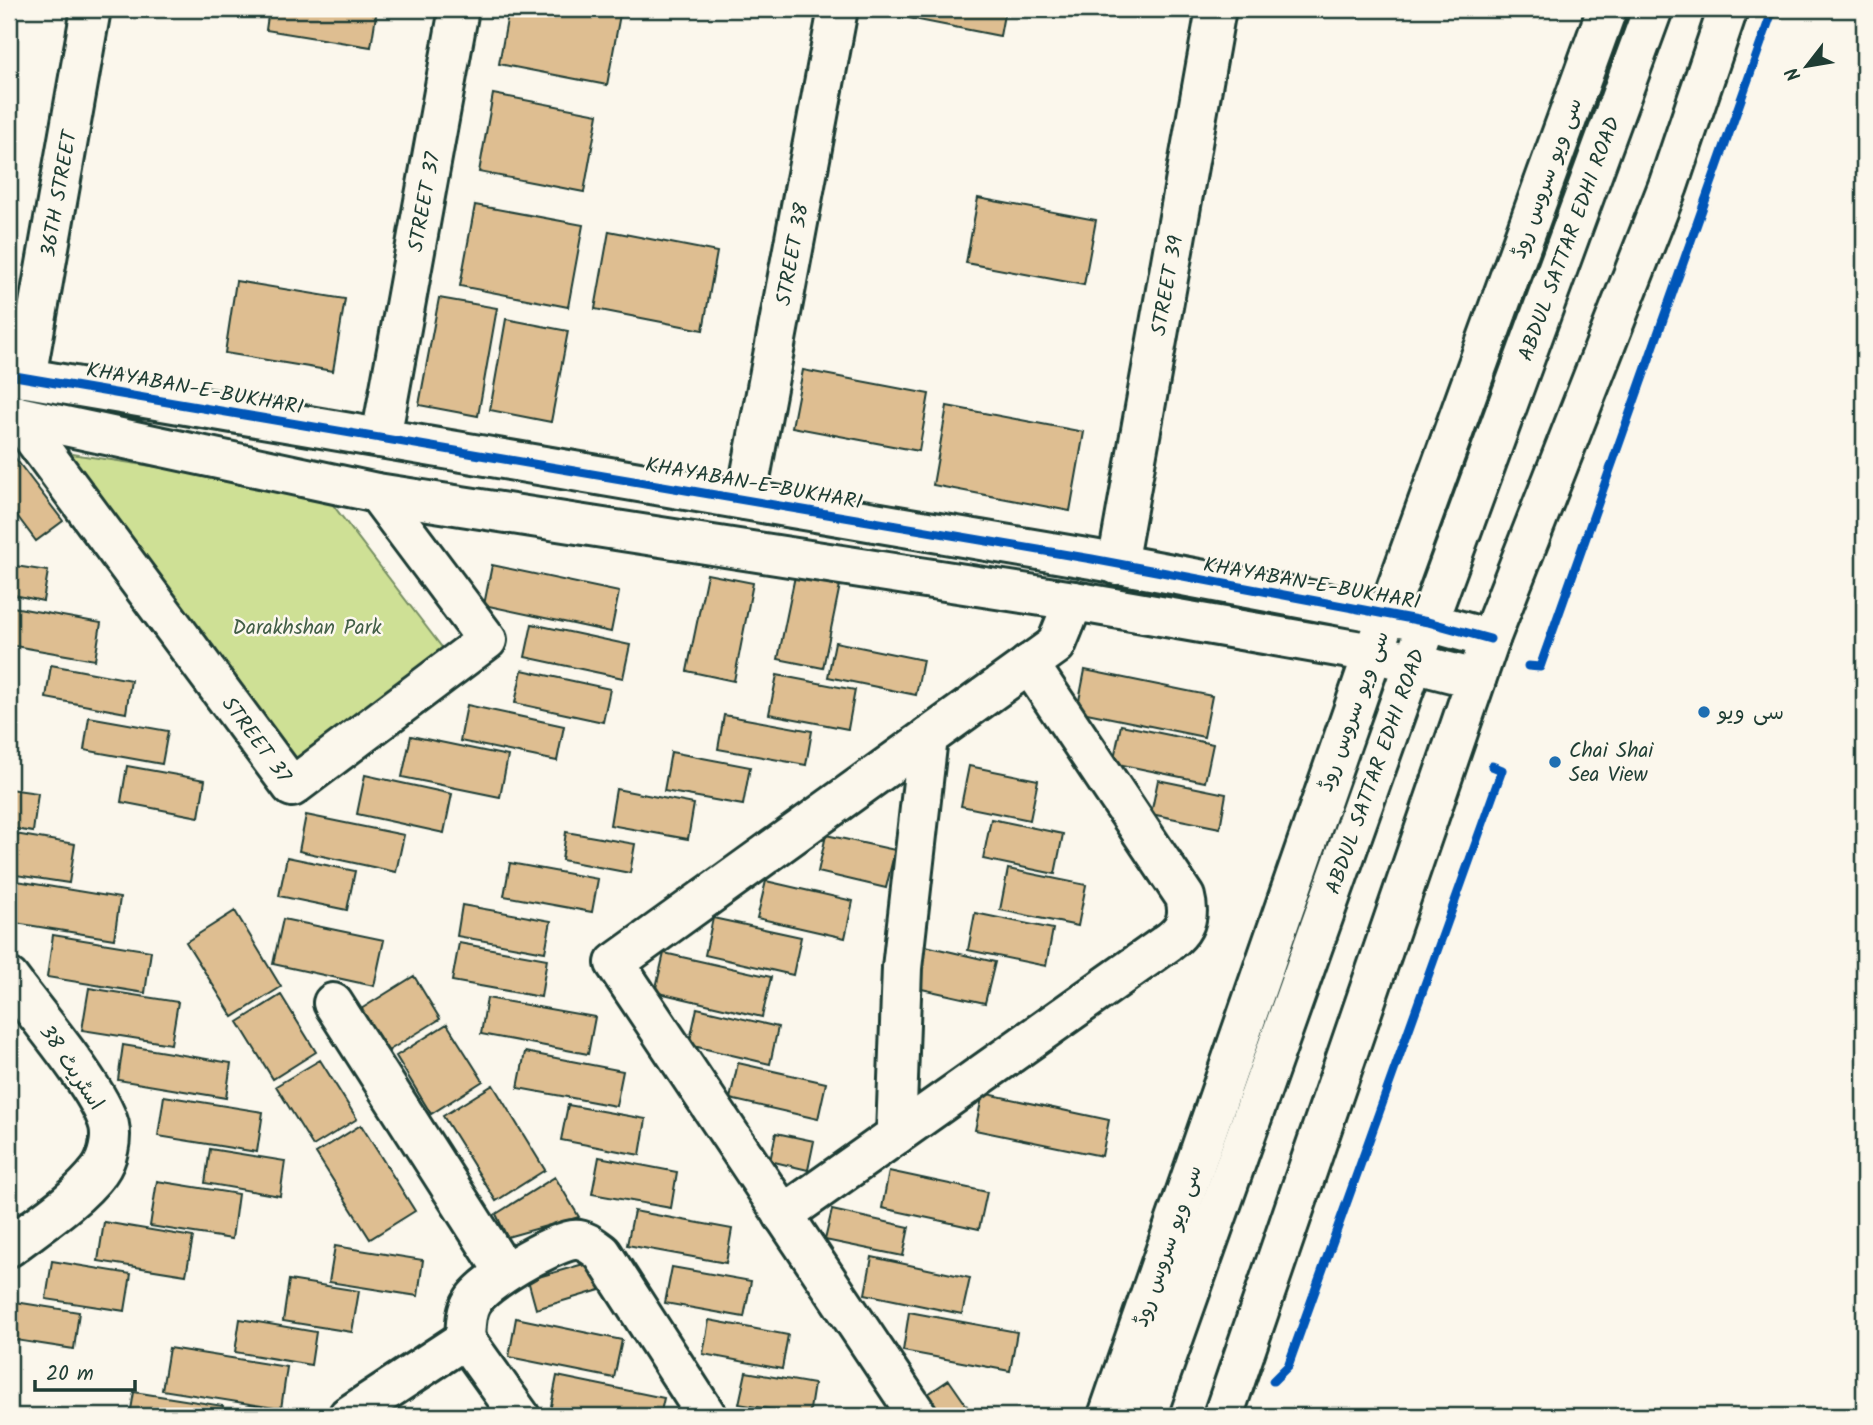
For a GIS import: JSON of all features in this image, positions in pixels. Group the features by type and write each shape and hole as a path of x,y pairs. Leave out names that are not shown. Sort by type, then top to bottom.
{"street":[{"name":"36TH STREET","path":"18,376 92,9"},
{"name":"STREET 37","path":"381,438 459,9"},
{"name":"STREET 38","path":"746,500 838,9"},
{"name":"STREET 39","path":"1117,565 1216,9"},
{"name":"سی ویو سروس روڈ","path":"1108,1416 1373,653 1607,9"},
{"name":"ABDUL SATTAR EDHI ROAD","path":"1146,1416 1428,622 1653,9"},
{"path":"1223,1416 1490,639 1668,187 1728,9"},
{"name":"KHAYABAN-E-BUKHARI","path":"18,376 1117,565 1388,614 1490,639"},
{"path":"208,457 212,409"},
{"name":"STREET 37","path":"12,415 292,787 487,640 377,493"},
{"path":"12,415 377,493 1074,601 1373,653 1476,679"},
{"path":"918,1416 615,963 1056,645 1074,601"},
{"path":"783,1215 1178,935 1188,917 1185,897 1029,664"},
{"path":"896,1135 902,968 929,737"},
{"name":"اسٹریٹ 38","path":"9,978 87,1084 104,1112 110,1139 101,1169 82,1189 9,1247"},
{"path":"333,1003 504,1271"},
{"path":"520,1416 465,1339 467,1312 472,1301 504,1271 574,1239 589,1244 602,1253 708,1416"},
{"path":"348,1416 465,1339"}],"green space":[{"name":"Darakhshan Park","path":"65,453 323,492 444,650 292,766"}],"building":[{"path":"269,9 377,9 371,47 266,30"},
{"path":"509,9 621,9 607,85 499,64"},
{"path":"883,9 1005,9 1000,36 883,13"},
{"path":"493,94 598,114 584,192 479,172"},
{"path":"978,198 1096,220 1084,285 966,263"},
{"path":"475,205 583,225 568,307 460,286"},
{"path":"609,231 717,252 703,330 595,309"},
{"path":"236,281 345,299 333,371 225,353"},
{"path":"439,298 497,308 478,416 419,405"},
{"path":"506,319 568,331 551,422 490,410"},
{"path":"803,370 929,394 919,451 792,427"},
{"path":"947,406 1084,432 1070,511 933,485"},
{"path":"9,450 63,521 36,541 9,505"},
{"path":"9,565 48,571 43,601 9,594"},
{"path":"492,565 619,592 611,632 484,605"},
{"path":"707,574 753,583 734,681 687,671"},
{"path":"795,576 840,585 823,668 778,659"},
{"path":"13,607 101,623 95,660 9,645"},
{"path":"532,624 630,645 623,678 525,657"},
{"path":"835,642 923,660 916,695 828,677"},
{"path":"51,665 131,680 126,713 46,698"},
{"path":"522,670 610,689 603,722 515,703"},
{"path":"1085,670 1212,696 1204,737 1077,711"},
{"path":"777,675 855,690 848,729 769,714"},
{"path":"467,705 564,726 557,761 460,741"},
{"path":"724,715 812,731 806,765 718,749"},
{"path":"89,717 168,731 162,764 84,750"},
{"path":"1121,725 1213,744 1205,782 1113,763"},
{"path":"411,736 508,756 500,797 402,777"},
{"path":"671,752 750,767 743,805 664,791"},
{"path":"127,766 205,780 199,817 121,802"},
{"path":"969,766 1038,780 1030,820 961,806"},
{"path":"365,775 452,794 444,833 357,814"},
{"path":"1158,780 1226,794 1220,828 1151,814"},
{"path":"9,789 38,793 33,832 9,828"},
{"path":"616,789 694,804 688,839 610,825"},
{"path":"306,815 404,835 396,872 299,851"},
{"path":"991,819 1063,834 1055,874 983,859"},
{"path":"566,832 635,844 630,873 562,860"},
{"path":"9,833 75,844 69,883 9,874"},
{"path":"826,835 895,850 886,888 818,872"},
{"path":"287,857 355,871 347,910 279,896"},
{"path":"510,863 598,879 592,912 504,896"},
{"path":"1008,869 1086,885 1078,926 1000,910"},
{"path":"11,880 120,898 114,939 9,922"},
{"path":"766,881 853,901 845,938 757,918"},
{"path":"462,905 551,921 545,952 457,936"},
{"path":"235,911 281,987 233,1017 186,942"},
{"path":"975,913 1053,929 1046,966 968,950"},
{"path":"713,918 801,937 793,975 705,955"},
{"path":"283,919 384,940 374,986 273,964"},
{"path":"53,935 151,951 145,993 47,977"},
{"path":"459,943 547,959 541,997 452,981"},
{"path":"917,944 995,962 985,1003 908,986"},
{"path":"664,953 771,977 762,1017 655,992"},
{"path":"414,976 440,1019 388,1051 361,1009"},
{"path":"89,988 178,1002 171,1044 82,1030"},
{"path":"281,995 316,1052 273,1079 238,1022"},
{"path":"487,998 595,1017 588,1054 481,1034"},
{"path":"697,1008 778,1027 770,1064 689,1045"},
{"path":"447,1024 483,1081 431,1114 396,1056"},
{"path":"123,1045 231,1063 226,1098 118,1080"},
{"path":"525,1052 623,1071 616,1106 518,1088"},
{"path":"320,1060 357,1119 313,1146 276,1086"},
{"path":"738,1063 826,1083 818,1119 730,1099"},
{"path":"493,1085 545,1170 496,1201 443,1116"},
{"path":"983,1093 1109,1120 1102,1156 975,1130"},
{"path":"164,1096 263,1112 257,1152 158,1136"},
{"path":"568,1105 646,1119 640,1155 561,1140"},
{"path":"361,1125 415,1211 370,1239 316,1153"},
{"path":"776,1133 814,1141 808,1170 770,1161"},
{"path":"210,1149 285,1161 280,1196 205,1183"},
{"path":"599,1157 677,1172 671,1208 592,1194"},
{"path":"889,1171 987,1192 979,1229 882,1208"},
{"path":"555,1177 579,1217 507,1237 496,1214"},
{"path":"157,1181 238,1194 232,1239 150,1226"},
{"path":"832,1210 909,1227 903,1256 825,1240"},
{"path":"634,1211 732,1229 726,1263 627,1245"},
{"path":"104,1222 193,1237 186,1275 98,1261"},
{"path":"335,1246 423,1260 418,1296 329,1282"},
{"path":"872,1257 970,1278 962,1314 865,1294"},
{"path":"601,1259 610,1287 536,1309 528,1280"},
{"path":"52,1261 131,1274 125,1311 46,1299"},
{"path":"672,1267 751,1281 744,1317 665,1303"},
{"path":"289,1280 359,1291 352,1332 283,1321"},
{"path":"9,1301 79,1312 74,1349 9,1339"},
{"path":"909,1312 1017,1332 1010,1371 903,1351"},
{"path":"516,1318 622,1340 614,1378 509,1357"},
{"path":"240,1319 316,1332 311,1365 235,1352"},
{"path":"709,1320 788,1335 782,1369 703,1354"},
{"path":"169,1348 287,1367 281,1409 162,1390"},
{"path":"746,1372 814,1384 809,1416 739,1404"},
{"path":"557,1376 664,1398 660,1416 576,1416 550,1411"},
{"path":"949,1380 974,1416 938,1416 925,1396"},
{"path":"134,1392 223,1406 221,1416 130,1416"}],"cycle path":[{"path":"1528,666 1540,667 1773,9"},
{"path":"9,375 1092,559 1428,622 1490,639"},
{"path":"1273,1381 1288,1366 1502,770 1492,766"}],"place":[{"name":"سی ویو","path":"1704,712"},
{"name":"Chai Shai Sea View","path":"1555,762"}]}
